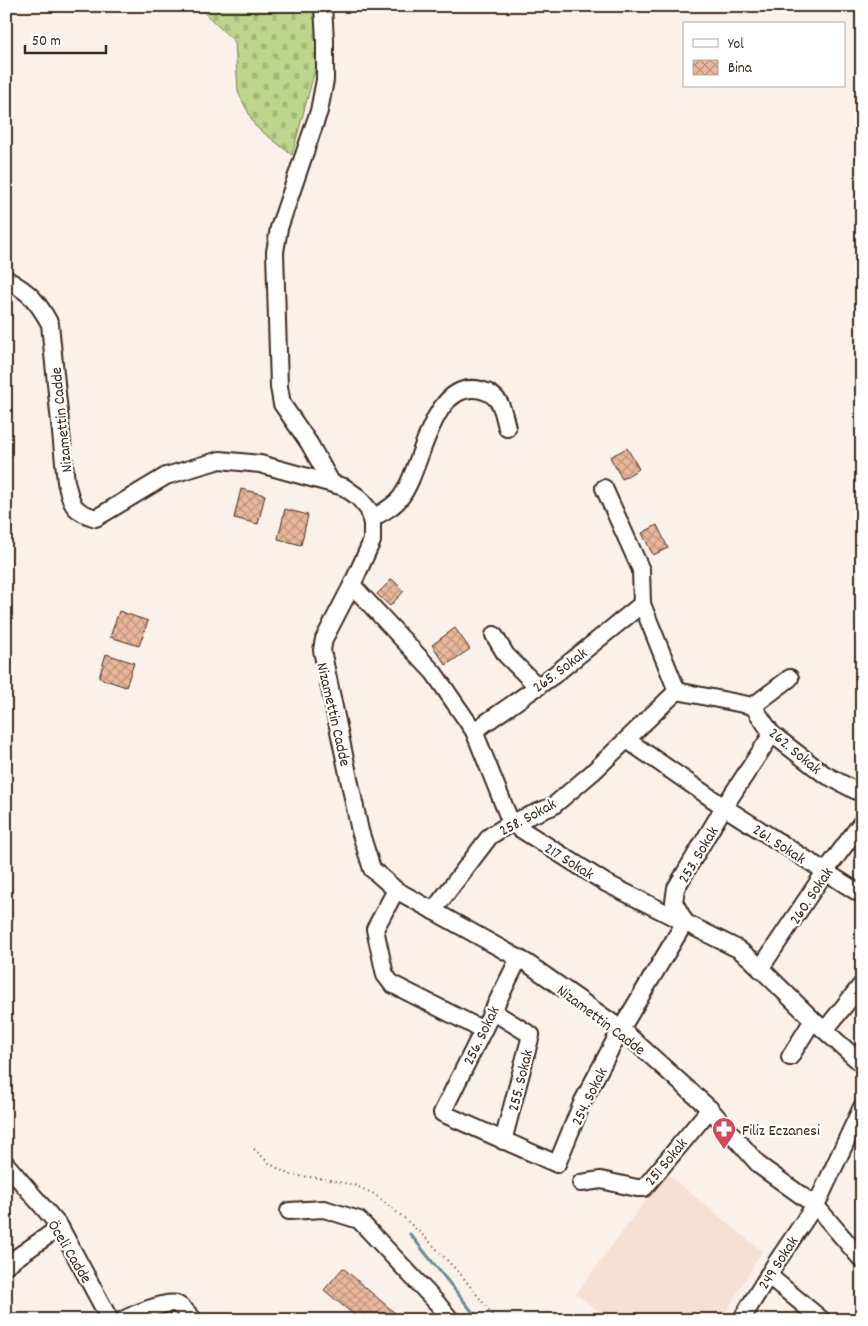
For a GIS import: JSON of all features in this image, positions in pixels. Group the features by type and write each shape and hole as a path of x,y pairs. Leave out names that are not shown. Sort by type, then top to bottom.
{"street":[{"path":"323,6 325,80 320,103 279,228 275,252 279,387 282,404 309,443 331,482"},
{"name":"Nizamettin Cadde","path":"6,279 25,289 42,309 50,324 66,482 71,502 81,513 96,518 166,476 220,460 260,464 331,482 344,487 358,497 368,510 371,519 372,541 324,639 322,659 360,831 372,869 396,890 518,958 621,1029 710,1108 760,1166 816,1206 862,1260"},
{"path":"371,519 389,509 401,497 411,479 436,418 445,401 454,394 464,389 474,389 492,395 498,399 503,409 507,428"},
{"path":"604,488 641,570 642,604 677,691 753,706 790,678"},
{"path":"352,585 434,672 474,731 511,823"},
{"name":"265. Sokak","path":"474,731 538,687 642,604"},
{"path":"494,635 506,655 538,687"},
{"name":"258. Sokak","path":"433,911 490,836 511,823 553,806 593,772 677,691"},
{"name":"262. Sokak","path":"753,706 772,734 824,774 862,794"},
{"name":"253. Sokak","path":"685,922 674,902 676,888 724,807 772,734"},
{"name":"261. Sokak","path":"627,740 724,807 862,895"},
{"name":"260. Sokak","path":"760,969 825,872 862,822"},
{"name":"217 Sokak","path":"511,823 606,883 738,949 751,959 862,1064"},
{"path":"396,890 375,929 385,975 392,984 483,1030"},
{"path":"621,1029 685,922"},
{"name":"256. Sokak","path":"503,1141 442,1112 518,958"},
{"path":"790,1058 819,1025 862,984"},
{"name":"255. Sokak","path":"492,1011 531,1034 503,1141"},
{"name":"254. Sokak","path":"503,1141 557,1164 583,1101 621,1029"},
{"name":"251 Sokak","path":"581,1183 601,1180 644,1188 710,1108"},
{"name":"249 Sokak","path":"741,1320 768,1275 816,1206 860,1116"},
{"name":"Öceli Cadde","path":"6,1164 60,1227 110,1320"},
{"path":"289,1211 324,1209 359,1220 438,1303 451,1320"},
{"path":"6,1266 60,1227"},
{"path":"768,1275 822,1320"},
{"path":"123,1320 143,1310 171,1303 176,1304 194,1320"}],"path":[{"path":"254,1149 270,1164 290,1175 319,1178 354,1185 374,1194 429,1241 462,1276 497,1320"}],"shaded area":[{"path":"666,1173 762,1251 721,1320 610,1320 576,1294"}],"green space":[{"path":"197,6 315,6 318,59 292,155 255,126 238,92 235,42"}],"building":[{"path":"627,448 639,469 622,479 610,457"},
{"path":"241,489 265,495 258,524 234,518"},
{"path":"285,509 308,515 301,545 278,539"},
{"path":"657,525 668,548 653,555 642,533"},
{"path":"392,579 404,591 390,606 377,594"},
{"path":"119,611 148,621 139,646 110,637"},
{"path":"455,628 470,649 446,665 432,645"},
{"path":"106,654 134,663 126,687 99,678"},
{"path":"343,1268 403,1320 360,1320 324,1290"}],"waterway":[{"path":"410,1234 479,1320"}],"place":[{"name":"Filiz Eczanesi","path":"724,1150"}]}
